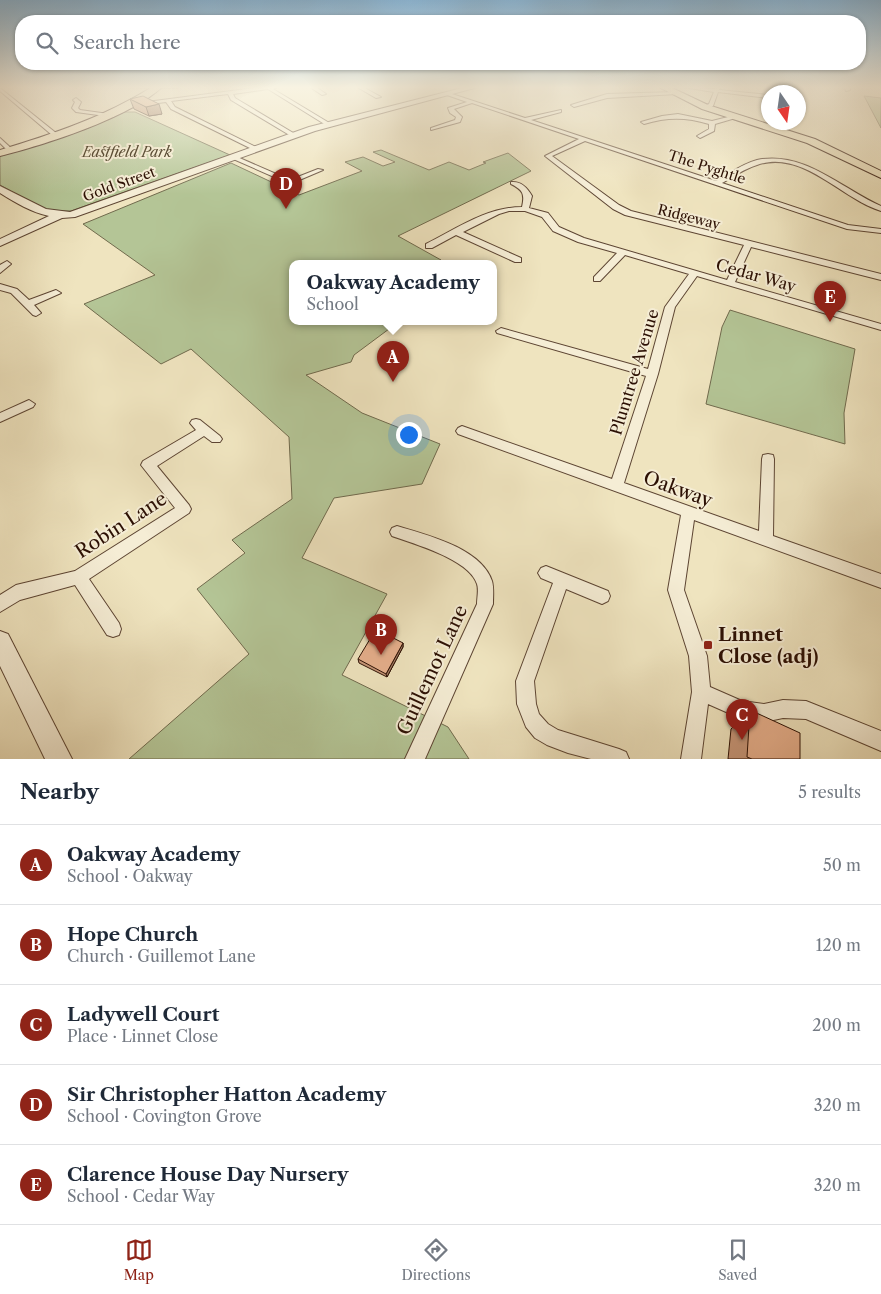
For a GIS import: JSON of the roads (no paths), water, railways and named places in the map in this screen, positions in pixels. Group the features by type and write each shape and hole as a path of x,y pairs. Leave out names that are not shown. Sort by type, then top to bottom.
{"main road":[{"path":"0,153 59,136 94,122"},
{"path":"750,122 811,141 878,172"}],"street":[{"path":"41,122 59,136"},
{"path":"202,122 256,149"},
{"path":"272,122 293,135"},
{"name":"Gold Street","path":"58,216 88,211 293,135 334,122"},
{"path":"434,128 453,122"},
{"name":"The Pyghtle","path":"534,122 847,227 881,232"},
{"path":"700,136 712,130 712,123"},
{"name":"Ridgeway","path":"585,139 548,156 616,207 628,213 881,277"},
{"path":"0,140 10,150"},
{"path":"233,157 290,182 320,170"},
{"path":"717,183 758,162 786,162 805,167 867,204 881,209"},
{"path":"513,182 524,188 528,196 524,209"},
{"path":"0,189 36,210 58,216"},
{"name":"Cedar Way","path":"429,246 496,212 524,209 545,215 556,229 564,234 622,253 881,327"},
{"path":"0,243 58,216"},
{"path":"456,232 518,260"},
{"path":"730,283 748,244"},
{"path":"597,279 622,253"},
{"name":"Plumtree Avenue","path":"616,486 652,374 670,307 695,273"},
{"path":"0,287 11,289 36,313"},
{"path":"28,304 56,293"},
{"path":"501,331 652,374"},
{"path":"0,418 29,404"},
{"name":"Robin Lane","path":"0,604 16,593 79,577 184,509 148,465 206,431"},
{"name":"Oakway","path":"462,431 881,581"},
{"path":"766,540 768,459"},
{"path":"688,513 676,590 698,656 700,692 691,759"},
{"name":"Guillemot Lane","path":"397,532 424,540 468,561 484,581 485,604 415,759"},
{"path":"602,596 554,576 525,681 524,698 530,717 542,732 559,743 582,746 619,759"},
{"name":"Robin Lane","path":"79,577 113,629"},
{"path":"0,642 5,668 59,759"},
{"path":"700,692 742,710 764,713 783,709 806,710 881,741"}],"place":[{"name":"Sir Christopher Hatton Academy","path":"286,209"},
{"name":"Clarence House Day Nursery","path":"830,322"},
{"name":"Oakway Academy","path":"393,382"},
{"name":"Linnet Close (adj)","path":"708,645"},
{"name":"Hope Church","path":"381,655"},
{"name":"Ladywell Court","path":"742,740"}],"park label":[{"name":"Eastfield Park","path":"127,152"}]}
